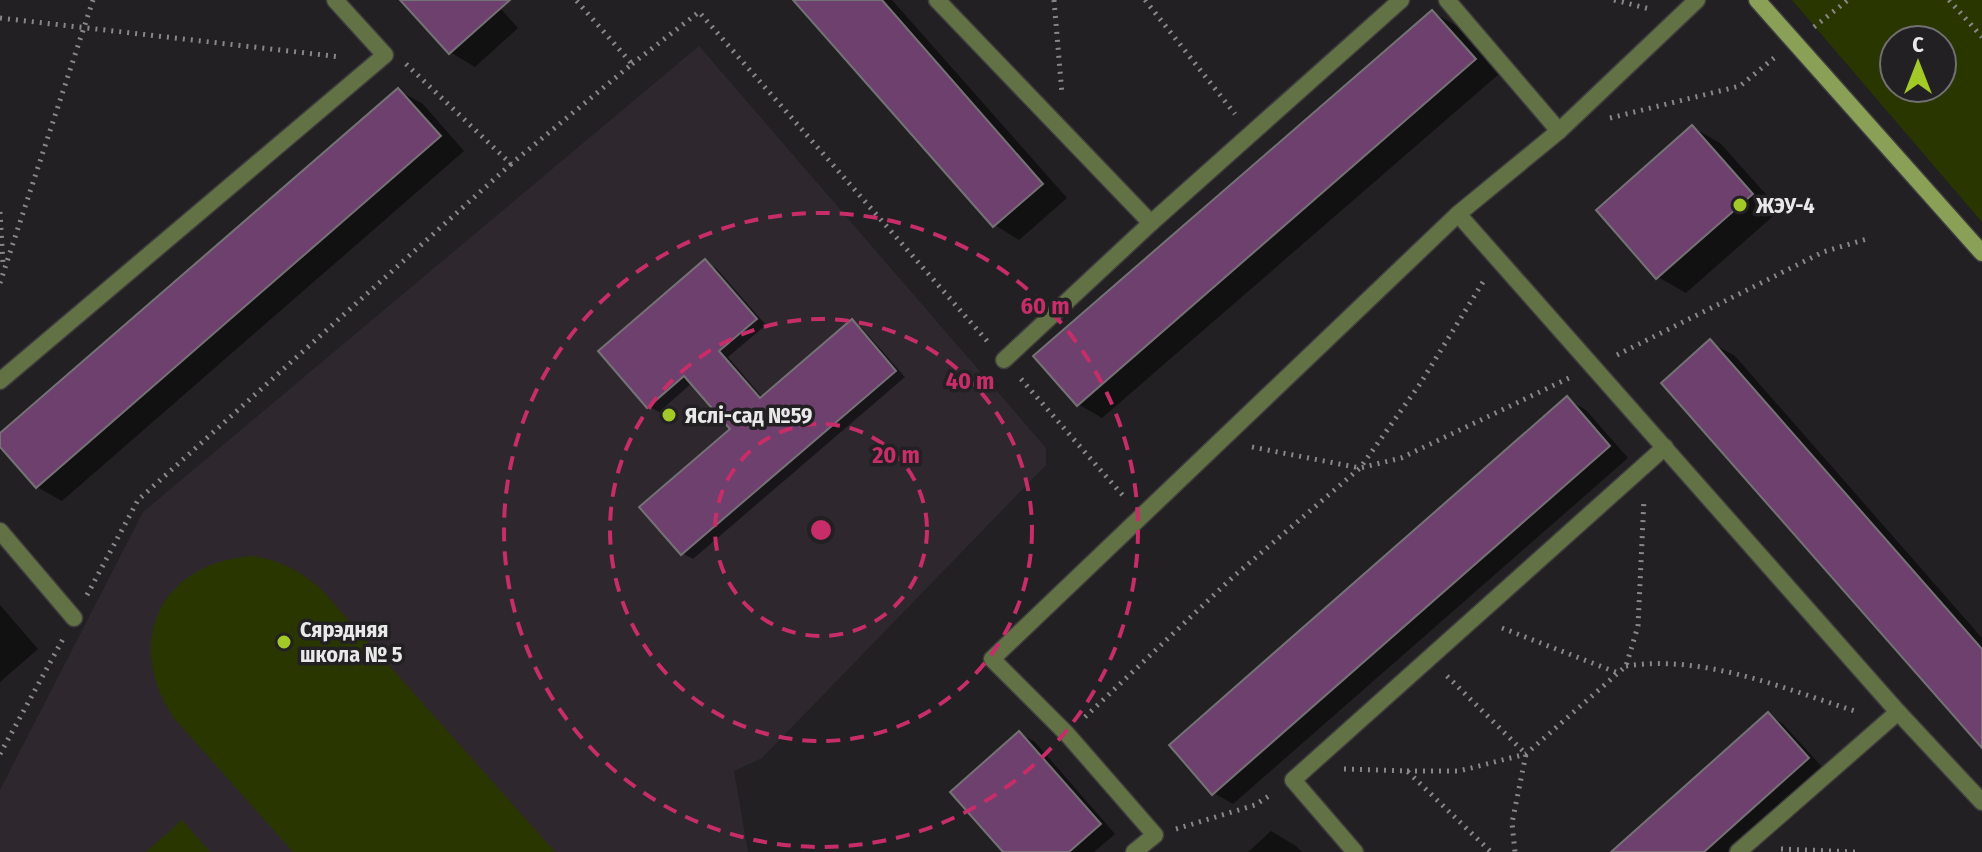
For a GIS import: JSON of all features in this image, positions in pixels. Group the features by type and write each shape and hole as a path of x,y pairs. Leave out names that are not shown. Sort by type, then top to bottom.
{"main road":[{"path":"1757,0 1982,253"}],"lane":[{"path":"3,373 393,54 335,0"},
{"path":"937,0 1151,223"},
{"path":"1004,360 1151,223 1401,0"},
{"path":"1447,0 1559,131"},
{"path":"1134,852 1155,835 1067,734 992,659 1458,214 1559,131 1697,0"},
{"path":"1458,214 1665,447 1892,717 1982,802"},
{"path":"1355,852 1293,780 1665,447"},
{"path":"0,531 74,618"},
{"path":"1740,850 1892,717"}],"path":[{"path":"0,283 93,0"},
{"path":"576,0 632,64"},
{"path":"1054,0 1065,131"},
{"path":"1145,0 1251,134"},
{"path":"1614,0 1679,15"},
{"path":"1604,120 1740,86 1848,0"},
{"path":"1949,0 1982,37"},
{"path":"0,754 138,500 511,164 699,12 1140,515"},
{"path":"0,18 342,58 393,54 511,164"},
{"path":"393,54 406,66"},
{"path":"0,212 3,269"},
{"path":"1218,441 1360,468 1401,458 1823,252 1870,238"},
{"path":"1067,734 1233,577 1360,468 1420,384 1497,258"},
{"path":"1626,666 1638,626 1645,465"},
{"path":"1474,618 1618,673"},
{"path":"1429,658 1526,754"},
{"path":"1308,767 1459,771 1526,754 1626,666 1656,661 1745,676 1892,717"},
{"path":"1515,852 1512,823 1526,754"},
{"path":"1407,771 1491,852"},
{"path":"1155,835 1255,805 1293,780"},
{"path":"1740,850 1856,852"}],"shaded area":[{"name":"Яслі-сад №59","path":"699,46 1046,448 1046,465 762,758 734,771 748,852 0,852 0,790 143,512"}],"green space":[{"path":"1792,0 1982,0 1982,222 1881,104 1958,104 1958,24 1878,24 1878,100"},
{"path":"253,556 289,567 321,589 555,852 293,852 174,718 159,689 151,661 152,635 160,611 174,590 195,573 221,562"},
{"path":"182,820 210,852 146,852"}],"building":[{"path":"400,0 510,0 449,54"},
{"path":"793,0 882,0 1043,184 993,227"},
{"path":"1432,10 1476,59 1077,406 1033,356"},
{"path":"398,88 441,136 36,488 0,447 0,433"},
{"path":"1692,125 1753,194 1656,279 1596,210"},
{"path":"705,259 757,319 719,351 760,398 852,319 896,371 681,555 639,507 730,429 684,376 647,408 598,351"},
{"path":"1710,339 1982,649 1982,748 1661,383"},
{"path":"1567,396 1610,446 1212,795 1169,745"},
{"path":"1768,712 1809,758 1704,852 1611,852"},
{"path":"1019,731 1101,824 1069,852 1003,852 950,792"}],"place":[{"name":"ЖЭУ-4","path":"1740,205"},
{"name":"Яслі-сад №59","path":"669,415"},
{"name":"Сярэдняя школа № 5","path":"284,642"}]}
